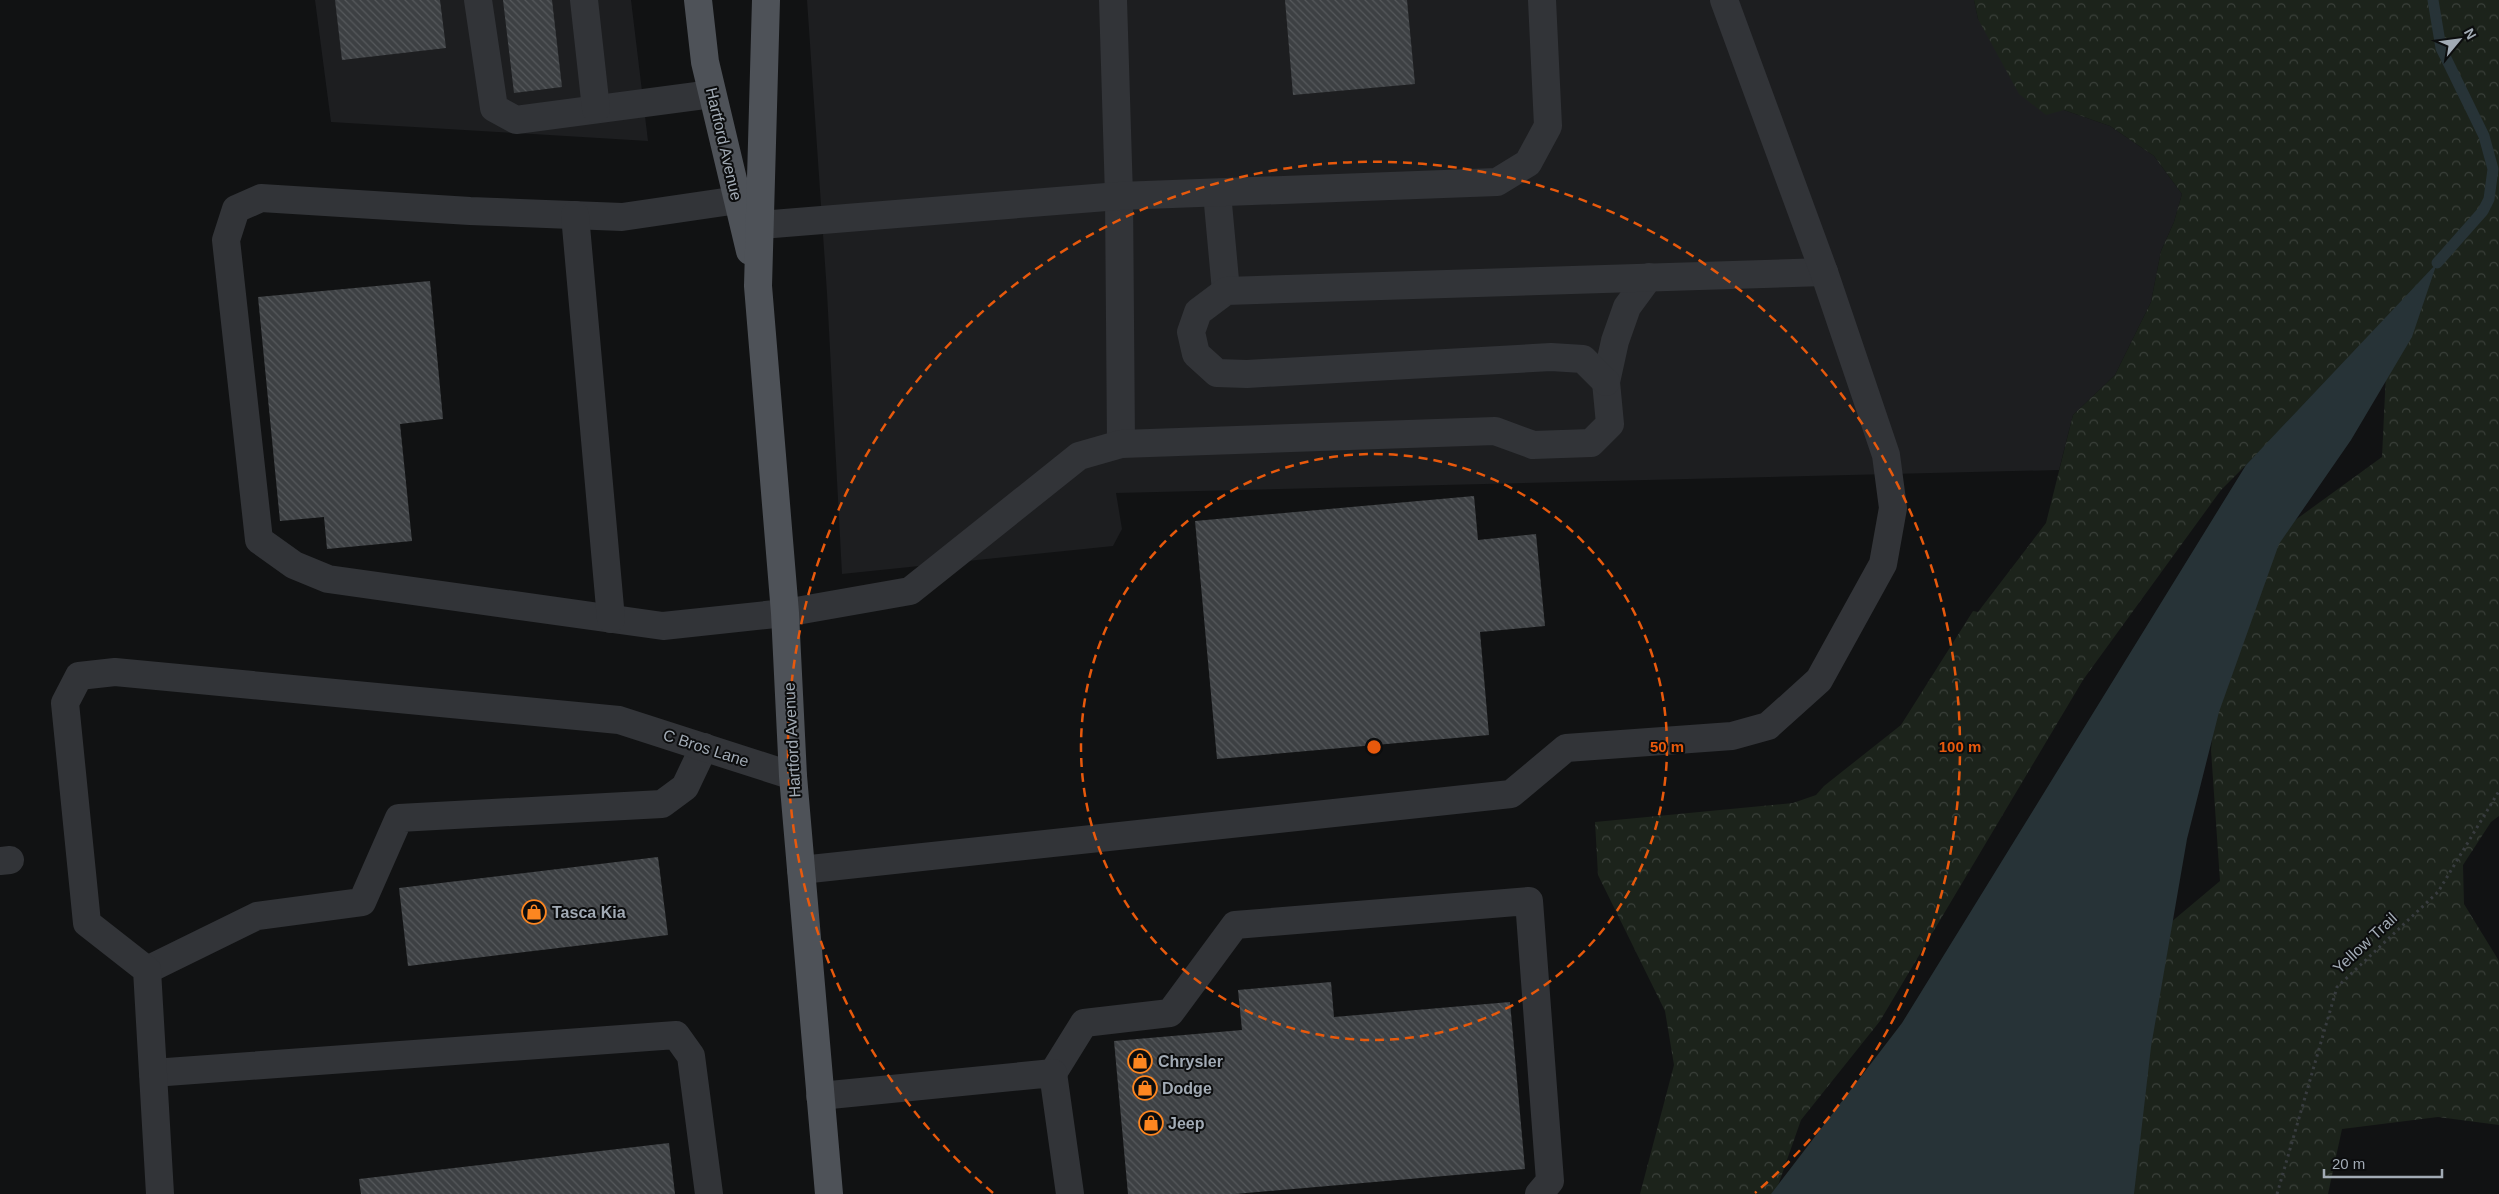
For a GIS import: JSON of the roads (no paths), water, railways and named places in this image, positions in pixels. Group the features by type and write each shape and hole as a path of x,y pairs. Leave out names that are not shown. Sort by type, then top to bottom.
{"main road":[{"name":"Hartford Avenue","path":"698,0 705,62 758,286"},
{"name":"Hartford Avenue","path":"766,0 758,286 785,613 793,776 829,1194"}],"lane":[{"path":"478,0 494,108 516,120 712,94"},
{"path":"584,0 596,109"},
{"path":"1113,0 1119,196 1121,444"},
{"path":"760,225 1119,196 1497,182 1528,163 1548,126 1542,0"},
{"path":"801,870 1511,794 1566,748 1732,736 1768,726 1819,680 1883,564 1893,508 1886,455 1824,272 1724,0"},
{"path":"1217,193 1226,291"},
{"path":"738,200 622,217 261,198 236,209 226,240 258,540 294,565 328,579 663,626 785,613 910,591 1078,456 1121,444 1495,431 1533,444 1591,444 1610,424 1606,382 1615,341 1627,307 1649,277"},
{"path":"575,215 611,619"},
{"path":"1606,382 1583,359 1551,358 1247,374 1217,373 1196,354 1191,332 1198,312 1226,291 1824,272"},
{"name":"C Bros Lane","path":"147,970 86,924 65,703 79,676 115,672 619,720 793,776"},
{"path":"160,1194 147,970 257,916 362,902 399,818 662,804 686,787 704,747"},
{"path":"1070,1194 1053,1073 1084,1023 1170,1013 1235,925 1529,901 1550,1181 1539,1194"},
{"path":"153,1073 676,1035 691,1056 709,1194"},
{"path":"820,1096 1053,1073"}],"waterway":[{"path":"2433,0 2441,48 2484,136 2493,169 2489,199 2483,211 2437,263"}],"place":[{"name":"Tasca Kia","path":"534,912"},
{"name":"Chrysler","path":"1140,1061"},
{"name":"Dodge","path":"1145,1088"},
{"name":"Jeep","path":"1151,1123"}]}
